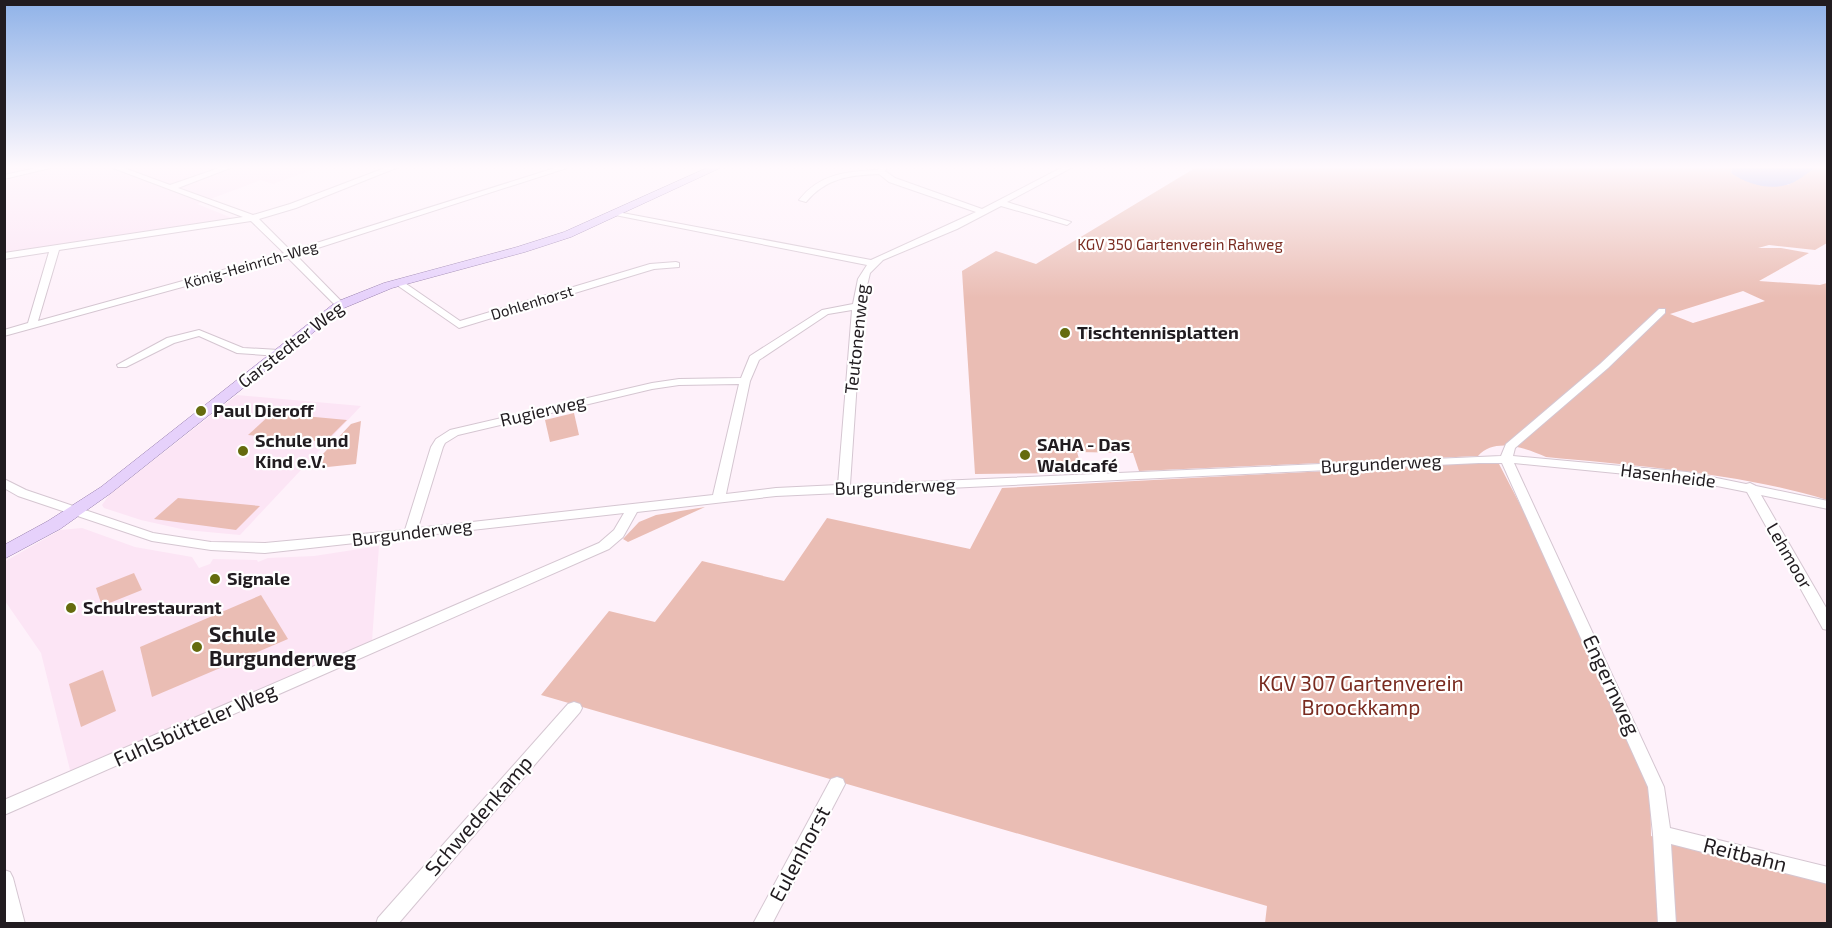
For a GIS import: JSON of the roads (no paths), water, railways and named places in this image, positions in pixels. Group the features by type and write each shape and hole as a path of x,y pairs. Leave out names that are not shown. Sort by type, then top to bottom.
{"main road":[{"name":"Garstedter Weg","path":"4,553 74,512 130,472 339,305 399,283 571,234 618,211"}],"street":[{"path":"236,211 253,218 339,305"},
{"path":"4,256 253,218 275,211"},
{"name":"König-Heinrich-Weg","path":"4,333 288,255 424,211"},
{"path":"1030,211 1067,222"},
{"name":"Teutonenweg","path":"844,488 860,282 872,263 983,212"},
{"path":"615,213 872,263"},
{"path":"32,325 55,248"},
{"name":"Dohlenhorst","path":"399,283 459,325 653,266 676,265"},
{"path":"719,497 745,381 754,358 825,312 857,307"},
{"path":"1506,459 1510,447 1604,366 1662,311"},
{"path":"122,365 156,347 200,333 208,334 216,342 242,351 279,353"},
{"name":"Rugierweg","path":"410,533 436,447 440,441 454,432 652,386 679,382 745,381"},
{"name":"Burgunderweg","path":"4,483 22,493 149,536 212,546 284,547 719,497 844,488 1506,459"},
{"name":"Hasenheide","path":"1506,459 1686,476 1827,505"},
{"name":"Engernweg","path":"1506,459 1656,787 1662,834 1667,924"},
{"name":"Lehmoor","path":"1750,488 1827,625"},
{"name":"Fuhlsbütteler Weg","path":"4,808 604,546 624,529 633,507"},
{"name":"Schwedenkamp","path":"385,924 574,708"},
{"name":"Eulenhorst","path":"762,924 837,784"},
{"name":"Reitbahn","path":"1662,834 1827,876"},
{"path":"4,878 16,924"}],"place":[{"name":"Tischtennisplatten","path":"1065,333"},
{"name":"Paul Dieroff","path":"201,411"},
{"name":"Schule und Kind e.V.","path":"243,451"},
{"name":"SAHA - Das Waldcafé","path":"1025,455"},
{"name":"Signale","path":"215,579"},
{"name":"Schulrestaurant","path":"71,608"},
{"name":"Schule Burgunderweg","path":"197,647"}],"park label":[{"name":"KGV 350 Gartenverein Rahweg","path":"1180,245"},
{"name":"KGV 307 Gartenverein Broockkamp","path":"1361,696"}]}
